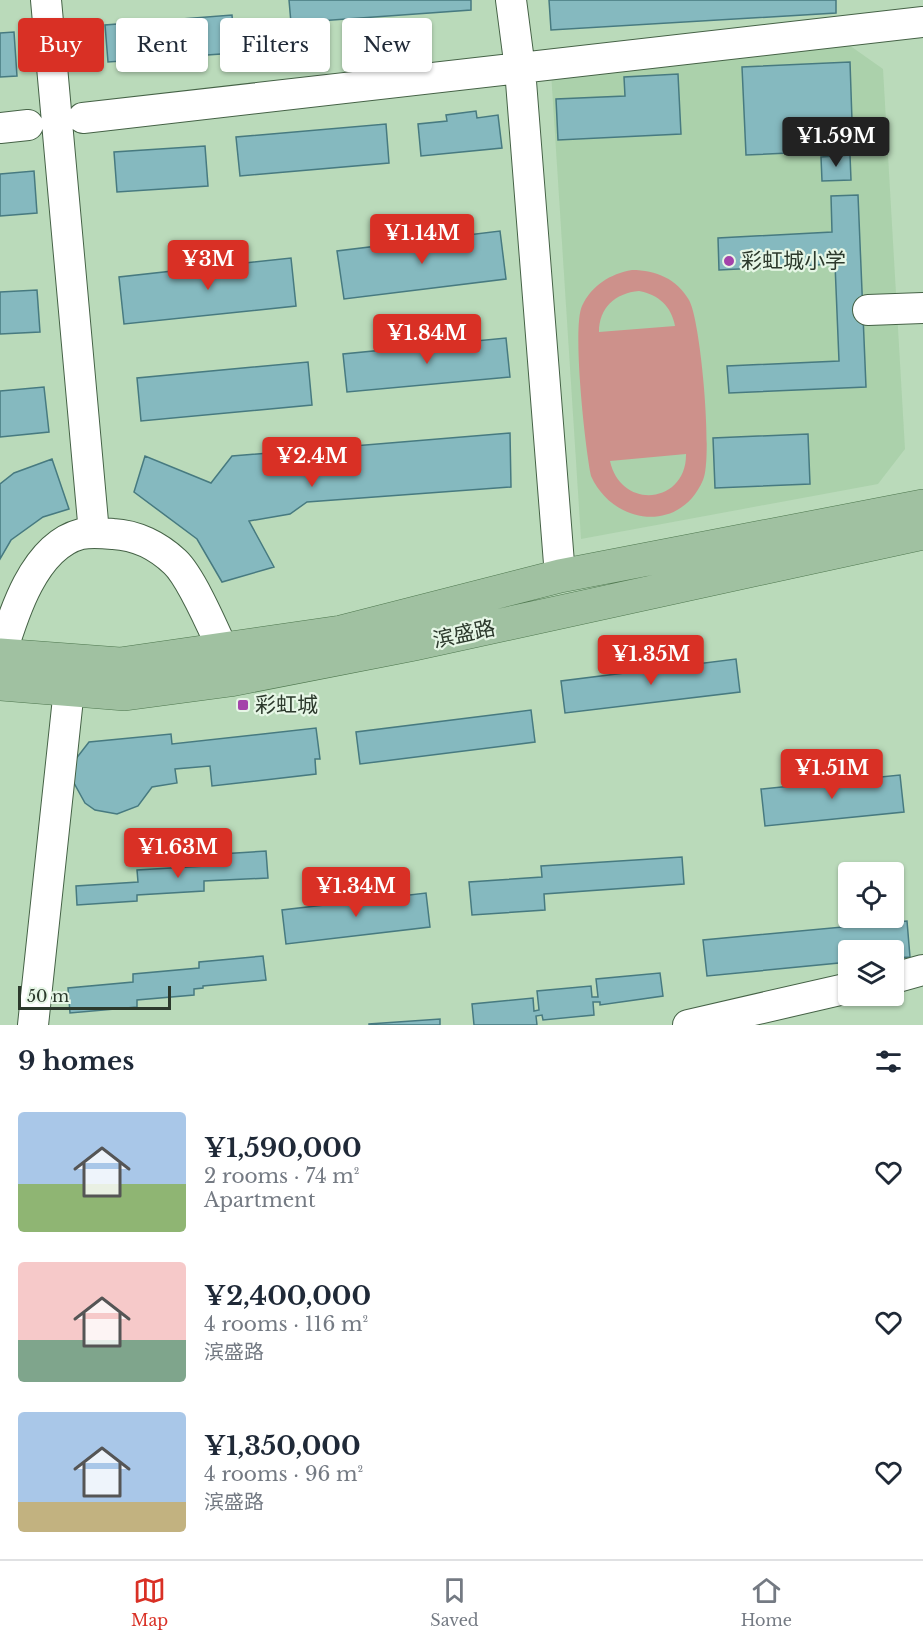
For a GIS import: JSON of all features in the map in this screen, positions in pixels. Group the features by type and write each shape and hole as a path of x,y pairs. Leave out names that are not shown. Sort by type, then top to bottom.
{"main road":[{"name":"滨盛路","path":"0,655 120,664 341,632 560,576 923,506"},
{"name":"滨盛路","path":"0,684 124,694 230,680 436,640 923,533"}],"street":[{"path":"46,0 94,533"},
{"path":"511,0 520,69 560,576"},
{"path":"83,118 923,22"},
{"path":"868,310 923,308"},
{"path":"0,655 15,608 41,563 62,543 80,534 94,533 124,535 152,544 176,562 206,613 223,650"},
{"path":"33,1025 69,689"},
{"path":"904,975 923,970"},
{"path":"688,1025 838,991"}],"shaded area":[{"name":"彩虹城小学","path":"849,45 883,69 905,449 878,484 581,539 551,72"},
{"path":"641,270 657,274 678,286 689,300 698,334 706,419 706,467 703,480 692,497 679,509 663,515 647,517 630,513 615,505 601,492 591,476 588,461 580,388 579,318 582,306 596,286 624,272","holes":["639,291 663,302 675,326 599,332 602,316 610,303 630,292","686,454 683,471 676,483 665,491 652,495 639,494 627,488 616,477 610,461"]}],"building":[{"path":"289,0 471,0 471,10 330,20 330,18 291,18"},
{"path":"549,0 836,0 836,13 551,30"},
{"path":"232,15 232,18 220,18 220,54 208,55 208,18 194,18"},
{"path":"116,24 116,61 108,62 105,25"},
{"path":"14,32 17,76 0,77 0,33"},
{"path":"850,62 853,150 746,155 742,67"},
{"path":"678,74 681,134 558,140 556,99 625,96 624,77"},
{"path":"476,111 477,118 498,115 502,148 421,156 418,124 447,121 446,115"},
{"path":"386,124 389,163 240,176 236,137"},
{"path":"205,146 208,186 117,192 114,152"},
{"path":"850,155 851,180 822,181 821,157"},
{"path":"34,171 37,213 0,216 0,174"},
{"path":"858,195 866,387 729,393 727,366 839,361 835,264 719,270 718,238 832,232 831,196"},
{"path":"500,231 506,279 344,299 337,251"},
{"path":"291,258 296,306 124,324 119,277"},
{"path":"37,290 40,332 0,334 0,292"},
{"path":"506,338 510,377 347,392 343,354"},
{"path":"308,362 312,405 141,421 137,378"},
{"path":"44,387 49,432 0,437 0,391"},
{"path":"510,433 511,487 307,502 290,514 249,521 274,567 222,582 197,539 134,492 145,456 211,483 232,456"},
{"path":"808,434 810,484 715,488 713,438"},
{"path":"52,459 69,509 43,517 11,540 0,559 0,484 14,473"},
{"path":"736,659 740,692 565,713 561,681"},
{"path":"531,710 535,742 360,764 356,732"},
{"path":"316,728 320,759 315,759 316,774 212,786 210,766 175,769 177,783 152,787 138,806 117,814 95,810 85,803 74,783 75,760 89,742 171,734 172,744"},
{"path":"900,775 904,812 765,826 761,789"},
{"path":"266,851 268,878 204,881 204,891 137,895 137,901 77,905 76,886 138,882 137,870 205,866 204,855"},
{"path":"682,857 684,884 544,894 545,910 472,915 469,882 542,877 541,866"},
{"path":"426,893 430,927 286,944 282,910"},
{"path":"904,921 907,921 910,957 904,957 904,940 838,940 838,963 707,976 703,940 838,927 904,928"},
{"path":"263,956 266,980 203,986 203,988 194,989 194,995 137,1000 137,1007 70,1013 68,988 133,982 133,974 199,968 199,962"},
{"path":"660,973 663,996 600,1005 600,1002 593,1002 594,1015 543,1020 542,1015 536,1016 537,1025 474,1025 472,1004 533,998 534,1011 539,1010 537,991 591,986 592,997 598,997 596,979"},
{"path":"440,1019 440,1025 369,1025 369,1024"}],"place":[{"name":"彩虹城小学","path":"729,261"},
{"name":"彩虹城","path":"243,705"}]}
